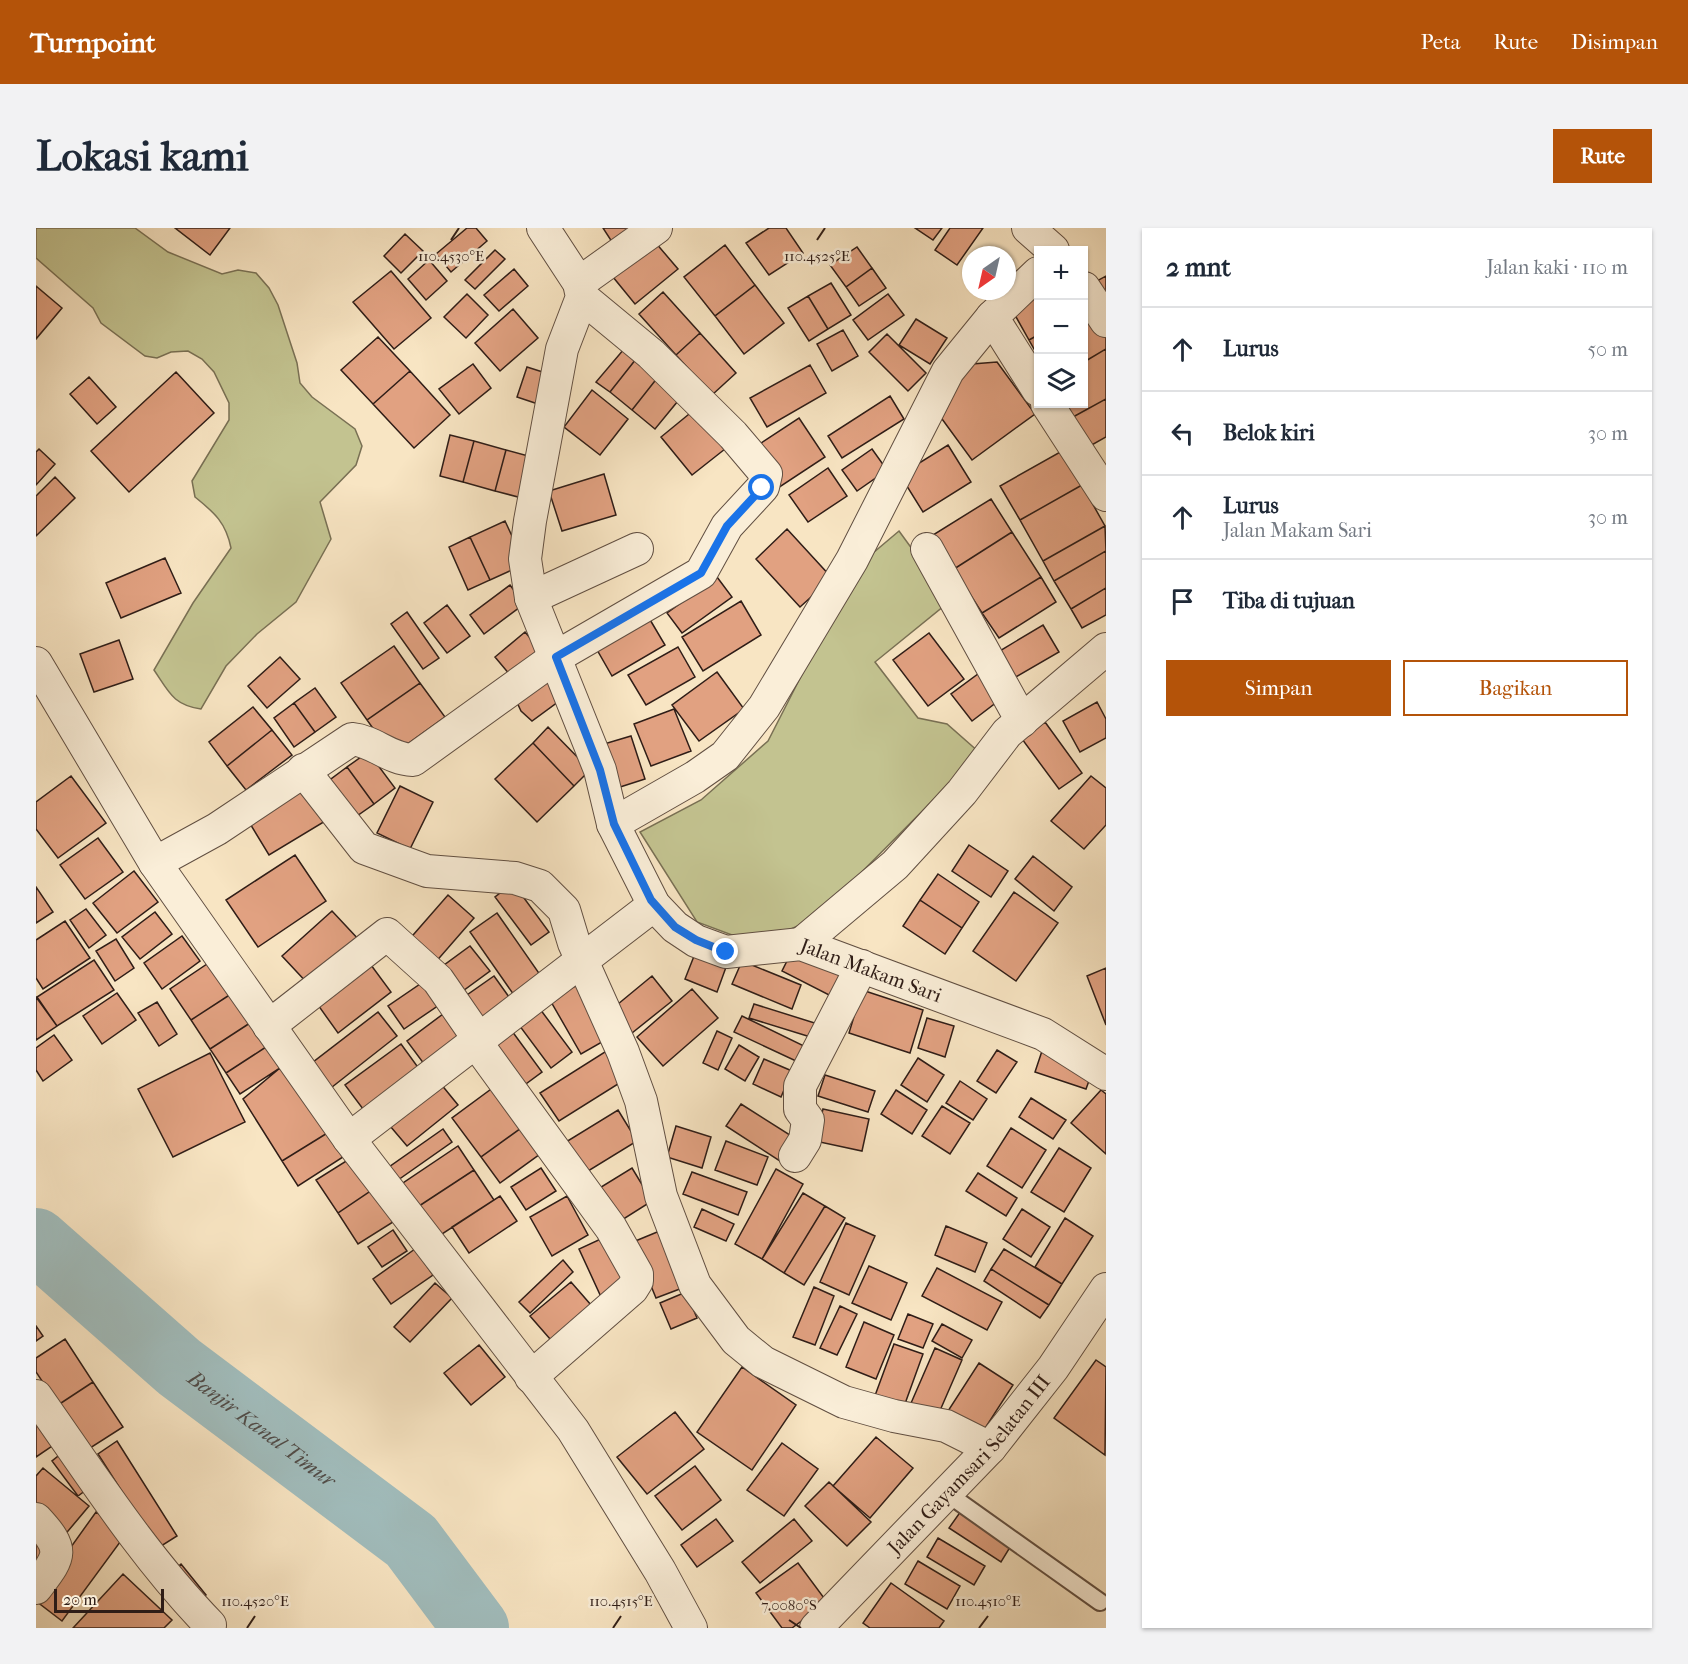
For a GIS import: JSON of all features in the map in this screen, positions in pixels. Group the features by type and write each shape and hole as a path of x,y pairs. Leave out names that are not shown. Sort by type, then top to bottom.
{"street":[{"path":"155,863 217,830 352,739 361,739 395,759 412,760 556,657 701,573 727,526 762,488 766,481 764,471 733,435 651,354 581,290 543,228"},
{"path":"581,290 656,228"},
{"path":"1028,228 1048,246"},
{"path":"614,824 695,777 725,756 764,707 852,560 948,371 992,317 1034,277"},
{"name":"Jalan Makam Sari","path":"581,290 562,349 530,521 525,560 531,598 600,770 614,824 654,905 675,927 696,940 726,952 801,944 1043,1034 1106,1074"},
{"path":"1088,295 1106,321"},
{"path":"992,317 1034,384"},
{"path":"1050,408 1106,495"},
{"path":"531,598 638,549"},
{"path":"927,549 1022,721"},
{"path":"801,944 895,865 962,792 1007,733 1106,649"},
{"path":"36,663 155,863 349,1139 573,1430 660,1571 691,1628"},
{"path":"303,770 364,848 427,871 515,878 540,886 564,910 574,943 623,1052 641,1101 661,1196 695,1285 736,1340 763,1362 844,1402 894,1416 946,1426 990,1448"},
{"path":"349,1139 476,1039 654,905"},
{"path":"268,1026 387,934 438,980 476,1039 611,1228 637,1274 637,1281 632,1289 531,1377"},
{"path":"795,1156 806,1140 808,1119 800,1109 800,1086 862,966"},
{"name":"Jalan Gayamsari Selatan III","path":"816,1628 990,1448 1053,1368 1106,1289"},
{"path":"36,1396 140,1542 181,1595 210,1625"},
{"path":"36,1520 53,1537 58,1549 57,1559 36,1588"}],"lane":[{"path":"948,1494 1100,1602"}],"green space":[{"path":"36,228 135,228 168,252 222,274 238,270 256,273 269,288 278,305 297,363 300,383 312,397 355,429 362,446 356,465 320,502 331,539 296,602 257,634 226,666 201,709 178,701 154,670 193,603 231,548 219,519 195,497 192,481 229,420 229,403 214,372 202,359 188,351 171,352 157,358 145,356 101,323 93,308 36,258"},
{"path":"899,531 950,601 875,662 918,718 947,724 980,753 816,918 784,932 740,938 697,922 640,832 701,800 768,741 818,643 873,553"}],"building":[{"path":"175,228 230,228 210,255"},
{"path":"467,228 476,228 487,241 451,272 436,254"},
{"path":"603,228 640,228 614,245"},
{"path":"769,228 786,228 803,253 769,275 746,243"},
{"path":"915,228 942,228 933,240"},
{"path":"950,228 983,228 970,246 962,246 962,258 957,265 935,250"},
{"path":"405,234 423,251 401,273 384,256"},
{"path":"655,242 678,269 635,304 613,277"},
{"path":"725,245 755,285 715,316 684,277"},
{"path":"857,247 872,268 846,287 830,265"},
{"path":"495,250 505,259 475,289 465,280"},
{"path":"429,260 447,281 426,300 408,279"},
{"path":"872,268 886,288 859,306 846,287"},
{"path":"514,269 528,286 499,311 484,295"},
{"path":"391,271 431,318 394,349 353,302"},
{"path":"1106,276 1106,302 1095,282"},
{"path":"831,283 851,315 828,329 808,296"},
{"path":"755,285 784,323 744,354 715,316"},
{"path":"36,286 62,308 36,339"},
{"path":"663,292 700,333 676,355 639,314"},
{"path":"467,294 488,315 466,338 444,317"},
{"path":"888,294 904,315 868,340 853,320"},
{"path":"1034,295 1034,337 1029,340 1011,308"},
{"path":"808,296 828,329 809,341 788,308"},
{"path":"1088,308 1106,337 1106,349 1088,360 1088,354"},
{"path":"513,309 538,338 500,371 475,343"},
{"path":"916,319 947,338 930,364 899,345"},
{"path":"843,330 858,356 832,371 817,344"},
{"path":"700,333 736,373 712,395 676,355"},
{"path":"887,334 926,373 908,391 869,352"},
{"path":"378,337 410,371 373,404 341,370"},
{"path":"1034,337 1034,349 1029,340"},
{"path":"624,349 636,359 610,392 596,382"},
{"path":"1106,349 1106,399 1073,417 1067,408 1088,408 1088,360"},
{"path":"636,359 658,377 632,410 610,392"},
{"path":"997,362 1035,414 972,460 934,408 972,364"},
{"path":"473,364 491,388 459,414 439,389"},
{"path":"810,365 826,393 767,427 750,398"},
{"path":"527,367 549,374 538,404 517,397"},
{"path":"410,371 450,415 414,448 373,404"},
{"path":"176,372 214,413 129,492 91,451"},
{"path":"89,377 116,407 97,424 70,394"},
{"path":"658,377 682,396 655,429 632,410"},
{"path":"592,390 628,419 600,455 564,427"},
{"path":"890,396 904,419 842,458 828,436"},
{"path":"1106,399 1106,437 1090,446 1073,417"},
{"path":"694,410 725,449 692,475 661,437"},
{"path":"799,418 825,457 778,488 752,449"},
{"path":"450,435 474,441 463,482 440,476"},
{"path":"474,441 506,450 495,491 463,482"},
{"path":"948,445 971,482 923,512 900,475"},
{"path":"39,449 55,464 36,485 36,452"},
{"path":"872,449 887,470 857,491 842,470"},
{"path":"506,450 532,457 522,498 495,491"},
{"path":"1062,451 1082,485 1020,520 1000,486"},
{"path":"828,468 847,496 808,522 789,495"},
{"path":"604,474 616,515 562,531 549,491"},
{"path":"55,477 75,498 36,536 36,496"},
{"path":"1082,485 1105,526 1043,561 1020,520"},
{"path":"991,499 1012,532 954,569 933,535"},
{"path":"505,521 525,564 490,580 470,537"},
{"path":"1105,526 1106,551 1054,581 1043,561"},
{"path":"787,529 832,578 800,607 756,559"},
{"path":"1012,532 1041,577 982,613 954,569"},
{"path":"470,537 490,580 468,590 449,547"},
{"path":"1106,551 1106,588 1071,609 1054,581"},
{"path":"165,558 181,593 121,618 106,583"},
{"path":"717,577 732,597 682,633 667,613"},
{"path":"1041,577 1056,602 999,638 982,613"},
{"path":"510,585 524,604 484,634 470,615"},
{"path":"1106,588 1106,615 1082,628 1071,609"},
{"path":"741,601 761,635 703,671 682,637"},
{"path":"447,605 470,636 447,653 424,623"},
{"path":"407,612 439,658 423,669 391,624"},
{"path":"649,618 665,645 612,676 596,648"},
{"path":"1043,625 1059,652 1014,678 998,652"},
{"path":"525,632 541,651 511,676 495,657"},
{"path":"929,633 964,679 928,706 893,660"},
{"path":"119,640 133,679 94,692 80,654"},
{"path":"394,646 420,683 367,720 341,683"},
{"path":"678,647 695,677 646,705 628,675"},
{"path":"280,657 300,679 267,708 248,686"},
{"path":"986,668 1006,695 972,721 951,694"},
{"path":"717,672 744,709 699,741 672,705"},
{"path":"548,673 566,696 532,721 521,711 515,698"},
{"path":"420,683 445,717 392,755 367,720"},
{"path":"315,688 336,717 315,732 294,703"},
{"path":"1097,702 1106,719 1106,738 1080,752 1063,721"},
{"path":"294,703 315,732 294,747 274,718"},
{"path":"253,707 272,730 227,766 209,742"},
{"path":"674,709 691,751 651,766 634,724"},
{"path":"1045,722 1082,773 1059,789 1022,739"},
{"path":"548,727 590,770 574,786 533,743"},
{"path":"272,730 292,755 246,790 227,766"},
{"path":"631,736 645,779 617,788 604,744"},
{"path":"533,743 574,786 537,822 495,779"},
{"path":"368,752 395,788 374,804 347,767"},
{"path":"347,767 374,804 354,818 327,782"},
{"path":"71,776 106,823 58,858 36,829 36,802"},
{"path":"1091,776 1106,788 1106,825 1084,849 1051,821"},
{"path":"400,786 433,802 410,849 377,833"},
{"path":"307,788 327,820 269,855 249,822"},
{"path":"98,838 123,872 85,899 60,865"},
{"path":"969,845 1008,871 991,897 952,871"},
{"path":"295,855 326,901 258,947 226,900"},
{"path":"1033,856 1072,887 1054,911 1015,879"},
{"path":"134,871 158,902 117,933 93,903"},
{"path":"938,874 979,902 962,928 920,900"},
{"path":"513,883 549,932 531,945 495,897"},
{"path":"36,887 53,912 36,923"},
{"path":"1014,892 1058,923 1016,981 973,951"},
{"path":"448,895 474,918 434,964 407,942"},
{"path":"920,900 962,928 945,954 903,926"},
{"path":"86,909 106,935 89,948 70,920"},
{"path":"332,911 360,941 310,986 282,956"},
{"path":"155,912 172,934 140,959 122,937"},
{"path":"497,913 543,979 516,998 470,932"},
{"path":"65,921 90,958 43,989 36,978 36,940"},
{"path":"182,936 200,961 162,989 144,963"},
{"path":"116,939 134,968 115,981 96,951"},
{"path":"470,946 490,971 456,996 436,971"},
{"path":"698,946 729,959 717,992 685,979"},
{"path":"794,947 845,974 833,997 782,971"},
{"path":"94,960 114,990 57,1026 37,997"},
{"path":"742,961 801,985 792,1009 732,984"},
{"path":"210,962 231,994 191,1020 170,989"},
{"path":"371,965 391,992 338,1033 318,1005"},
{"path":"1106,968 1106,1025 1087,976"},
{"path":"494,976 514,1004 477,1030 457,1002"},
{"path":"652,976 672,1001 632,1033 612,1009"},
{"path":"426,980 442,1003 404,1029 388,1006"},
{"path":"579,984 609,1038 581,1054 550,1000"},
{"path":"692,989 718,1018 663,1066 637,1037"},
{"path":"862,990 923,1010 910,1053 849,1033"},
{"path":"117,993 136,1020 102,1044 83,1016"},
{"path":"231,994 250,1023 210,1049 191,1020"},
{"path":"36,997 57,1026 36,1040"},
{"path":"157,1002 177,1034 159,1046 138,1013"},
{"path":"754,1004 821,1025 817,1039 749,1018"},
{"path":"540,1009 572,1052 551,1068 519,1025"},
{"path":"378,1012 397,1036 327,1091 308,1066"},
{"path":"443,1014 462,1042 427,1068 407,1041"},
{"path":"742,1016 804,1046 796,1061 734,1032"},
{"path":"927,1018 954,1026 945,1057 918,1048"},
{"path":"250,1023 266,1047 226,1073 210,1049"},
{"path":"509,1027 542,1072 519,1089 485,1045"},
{"path":"717,1031 732,1038 718,1070 703,1063"},
{"path":"54,1035 72,1060 43,1081 36,1070 36,1048"},
{"path":"401,1044 425,1077 369,1117 345,1085"},
{"path":"739,1045 759,1057 745,1081 725,1069"},
{"path":"266,1047 280,1068 240,1094 226,1073"},
{"path":"1043,1048 1094,1067 1086,1089 1035,1072"},
{"path":"608,1050 626,1079 559,1121 540,1093"},
{"path":"997,1050 1017,1062 996,1093 977,1081"},
{"path":"210,1053 245,1122 173,1157 138,1089"},
{"path":"918,1058 944,1075 927,1102 901,1085"},
{"path":"764,1059 792,1071 781,1097 753,1084"},
{"path":"280,1068 329,1132 282,1161 243,1099"},
{"path":"825,1075 875,1091 868,1112 818,1096"},
{"path":"436,1078 458,1105 407,1146 385,1120"},
{"path":"960,1081 987,1099 973,1120 946,1103"},
{"path":"498,1084 528,1123 481,1157 452,1118"},
{"path":"896,1090 927,1110 912,1134 881,1114"},
{"path":"1101,1090 1106,1094 1106,1154 1071,1123"},
{"path":"1031,1098 1066,1120 1053,1139 1019,1117"},
{"path":"741,1104 801,1142 786,1165 726,1126"},
{"path":"942,1106 970,1123 950,1154 922,1136"},
{"path":"823,1109 869,1119 862,1151 815,1141"},
{"path":"618,1110 637,1141 580,1176 561,1145"},
{"path":"528,1123 547,1149 500,1183 481,1157"},
{"path":"676,1126 711,1137 702,1168 667,1157"},
{"path":"1011,1128 1046,1150 1022,1188 987,1166"},
{"path":"443,1129 452,1142 398,1180 389,1167"},
{"path":"329,1132 343,1157 298,1186 282,1161"},
{"path":"726,1141 768,1157 757,1185 715,1170"},
{"path":"458,1146 474,1170 416,1208 400,1185"},
{"path":"1059,1148 1091,1168 1064,1212 1031,1192"},
{"path":"351,1158 372,1190 338,1213 316,1180"},
{"path":"541,1168 556,1191 526,1210 511,1187"},
{"path":"632,1168 652,1201 614,1225 593,1192"},
{"path":"776,1169 803,1184 762,1259 735,1244"},
{"path":"474,1170 494,1200 436,1238 416,1208"},
{"path":"692,1172 747,1192 738,1215 683,1194"},
{"path":"978,1173 1017,1198 1006,1216 966,1191"},
{"path":"372,1190 393,1222 358,1244 338,1213"},
{"path":"803,1193 825,1206 784,1273 762,1259"},
{"path":"500,1196 517,1221 469,1253 452,1227"},
{"path":"567,1196 588,1235 552,1256 530,1217"},
{"path":"825,1206 845,1218 804,1285 784,1273"},
{"path":"702,1209 734,1224 726,1241 694,1227"},
{"path":"1022,1209 1050,1227 1031,1257 1003,1239"},
{"path":"1065,1218 1093,1236 1062,1284 1035,1267"},
{"path":"846,1223 875,1236 849,1295 820,1282"},
{"path":"946,1226 987,1243 975,1272 935,1255"},
{"path":"393,1230 407,1251 382,1267 368,1247"},
{"path":"662,1230 685,1287 656,1298 633,1242"},
{"path":"605,1237 629,1287 602,1299 579,1249"},
{"path":"415,1249 433,1275 391,1304 373,1279"},
{"path":"1004,1249 1062,1284 1049,1305 991,1269"},
{"path":"563,1260 573,1272 530,1313 519,1302"},
{"path":"869,1266 907,1283 891,1320 852,1303"},
{"path":"937,1268 1002,1302 987,1330 922,1296"},
{"path":"991,1269 1049,1305 1040,1318 984,1281"},
{"path":"571,1282 598,1313 557,1347 530,1316"},
{"path":"435,1283 452,1298 410,1342 394,1327"},
{"path":"814,1287 834,1296 815,1345 793,1337"},
{"path":"686,1292 697,1318 671,1329 660,1303"},
{"path":"840,1306 857,1314 837,1355 820,1348"},
{"path":"908,1314 933,1324 923,1348 898,1339"},
{"path":"864,1322 894,1335 876,1379 846,1367"},
{"path":"942,1324 972,1340 962,1358 932,1341"},
{"path":"36,1326 43,1336 36,1341"},
{"path":"65,1339 93,1382 58,1405 36,1372 36,1358"},
{"path":"894,1344 923,1354 902,1412 873,1401"},
{"path":"479,1345 505,1377 471,1405 444,1373"},
{"path":"935,1348 962,1360 935,1422 908,1410"},
{"path":"1096,1360 1106,1367 1105,1455 1054,1418"},
{"path":"979,1363 1013,1385 982,1433 948,1411"},
{"path":"742,1367 796,1405 752,1470 697,1432"},
{"path":"93,1382 123,1427 87,1450 58,1405"},
{"path":"36,1408 58,1442 36,1457"},
{"path":"675,1412 704,1449 647,1494 617,1457"},
{"path":"876,1437 913,1468 870,1518 833,1486"},
{"path":"117,1441 177,1536 158,1548 98,1454"},
{"path":"782,1443 818,1469 784,1516 747,1490"},
{"path":"67,1449 94,1484 78,1496 52,1461"},
{"path":"695,1466 721,1500 682,1530 655,1496"},
{"path":"43,1468 89,1506 63,1537 36,1513 36,1476"},
{"path":"829,1482 871,1522 847,1546 805,1506"},
{"path":"961,1511 1012,1544 1001,1562 949,1528"},
{"path":"96,1512 126,1534 62,1621 36,1601 36,1596"},
{"path":"716,1519 733,1541 697,1567 681,1545"},
{"path":"794,1519 812,1541 760,1583 742,1562"},
{"path":"36,1537 53,1551 36,1571"},
{"path":"938,1538 985,1566 974,1585 927,1557"},
{"path":"918,1561 960,1586 947,1609 905,1584"},
{"path":"798,1563 827,1602 792,1628 782,1628 756,1593"},
{"path":"181,1564 206,1595 194,1605 169,1574"},
{"path":"123,1574 172,1620 164,1628 73,1628"},
{"path":"891,1583 944,1621 939,1628 870,1628 863,1623"}],"waterway":[{"name":"Banjir Kanal Timur","path":"36,1241 179,1367 411,1541 476,1628"}],"route":[{"path":"726,952 696,940 675,927 651,900 614,824 600,770 556,657 701,573 727,526 762,488"}]}
